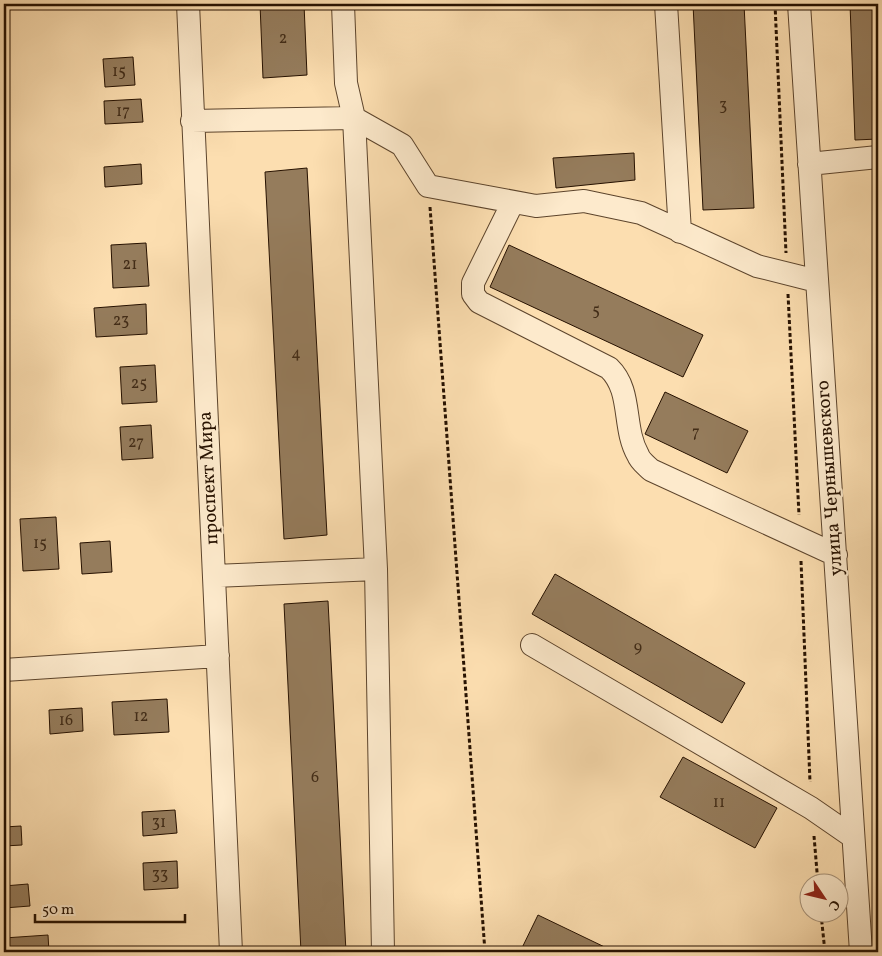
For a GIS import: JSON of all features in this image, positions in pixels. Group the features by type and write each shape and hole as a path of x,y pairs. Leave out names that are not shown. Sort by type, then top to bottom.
{"street":[{"name":"проспект Мира","path":"188,4 231,952"},
{"path":"343,4 346,83 354,118 376,569 384,952"},
{"path":"666,4 680,232"},
{"name":"улица Чернышевского","path":"799,4 861,952"},
{"path":"192,121 354,118 402,145 428,186 536,206 584,201 641,213 757,266 817,282"},
{"path":"809,164 878,157"},
{"path":"513,202 473,284 473,294 479,302 609,368 619,378 632,442 638,458 651,470 836,556"},
{"path":"214,576 376,569"},
{"path":"532,645 811,808 854,837"},
{"path":"4,670 218,656"}],"path":[{"path":"775,4 811,808 817,874"},
{"path":"428,186 485,952"},
{"path":"822,924 825,952"}],"building":[{"path":"260,4 304,4 307,75 263,78"},
{"path":"693,4 744,4 754,208 703,210"},
{"path":"850,4 878,4 878,139 855,140"},
{"path":"133,57 135,85 105,87 103,59"},
{"path":"141,99 143,122 105,124 104,101"},
{"path":"634,153 635,180 556,188 553,158"},
{"path":"141,164 142,184 105,187 104,167"},
{"path":"307,168 327,535 284,539 265,172"},
{"path":"146,243 149,286 113,288 111,245"},
{"path":"509,245 703,335 683,377 490,287"},
{"path":"146,304 147,334 96,337 94,308"},
{"path":"155,365 157,402 122,404 120,367"},
{"path":"665,392 748,431 727,473 645,434"},
{"path":"151,425 153,458 122,460 120,427"},
{"path":"56,517 59,569 23,571 20,519"},
{"path":"110,541 112,572 82,574 80,543"},
{"path":"555,574 745,683 722,723 532,614"},
{"path":"328,601 346,952 301,952 284,604"},
{"path":"167,699 169,732 114,735 112,702"},
{"path":"82,708 83,731 50,734 49,710"},
{"path":"683,757 777,808 755,848 660,797"},
{"path":"175,810 177,833 143,836 142,812"},
{"path":"21,826 22,845 4,846 4,827"},
{"path":"177,861 178,888 144,890 143,863"},
{"path":"28,884 30,906 4,908 4,886"},
{"path":"538,915 615,952 520,952"},
{"path":"48,935 49,952 4,952 4,938"},
{"path":"187,947 187,952 152,952 151,950"}]}
